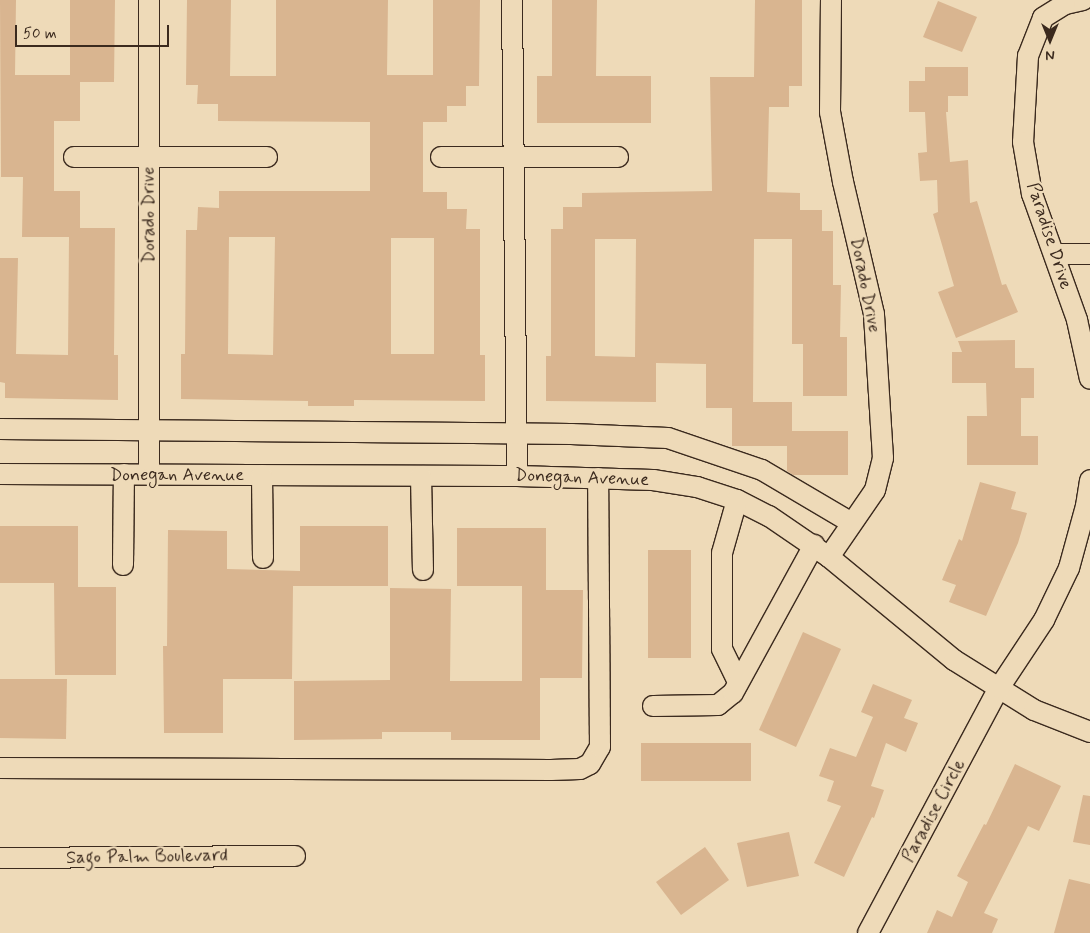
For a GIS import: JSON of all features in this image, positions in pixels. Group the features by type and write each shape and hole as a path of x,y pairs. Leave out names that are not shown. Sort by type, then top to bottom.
{"street":[{"name":"Dorado Drive","path":"149,0 149,474"},
{"path":"512,0 517,476"},
{"name":"Dorado Drive","path":"654,706 718,705 733,693 738,682 822,551 852,524 874,490 883,458 874,314 843,182 830,112 831,0"},
{"name":"Paradise Drive","path":"1083,0 1066,4 1042,18 1028,56 1023,142 1032,194 1078,320 1090,380"},
{"path":"74,157 267,157"},
{"path":"441,157 618,157"},
{"path":"1055,254 1090,254"},
{"path":"0,429 517,433 668,438 762,470 852,524"},
{"name":"Donegan Avenue","path":"0,474 517,476 652,480 697,487 737,500 769,516 822,551 954,660 1034,710 1090,732"},
{"path":"123,565 124,474"},
{"path":"262,475 263,558"},
{"path":"421,476 423,570"},
{"path":"0,768 551,770 580,768 590,764 600,747 598,478"},
{"path":"999,688 1044,620 1069,568 1088,506 1090,480"},
{"path":"737,500 722,553 722,649 738,682"},
{"name":"Paradise Circle","path":"868,933 999,688"},
{"name":"Sago Palm Boulevard","path":"0,858 295,856"}],"building":[{"path":"0,0 16,0 15,75 70,75 70,0 115,0 114,82 80,82 80,121 54,121 54,191 80,191 80,228 115,228 114,355 118,355 118,400 5,398 5,383 0,382 0,258 18,258 16,354 68,355 69,237 22,237 23,177 1,177"},
{"path":"187,0 231,0 230,76 276,76 276,0 388,0 387,75 433,75 433,0 480,0 479,86 466,86 466,106 447,106 447,122 423,122 423,192 447,192 447,209 467,209 466,229 480,229 480,355 485,355 485,401 354,400 354,406 308,406 308,401 181,399 181,354 185,354 186,230 197,230 198,207 219,208 219,191 370,191 370,122 218,121 218,104 197,104 198,85 186,85","holes":["229,237 275,237 273,355 228,354","391,238 434,238 434,354 391,354"]},
{"path":"552,0 597,0 596,76 651,76 651,123 537,123 537,76 552,76"},
{"path":"755,0 802,0 802,86 789,86 789,107 769,107 767,192 800,193 800,210 822,210 822,231 833,231 833,285 841,285 840,337 847,337 847,396 803,396 803,344 792,344 792,239 754,239 753,402 792,402 792,431 848,431 848,475 793,475 787,471 787,446 732,446 732,408 706,408 706,364 656,363 656,402 546,401 546,356 551,356 551,229 563,229 563,207 582,207 582,193 712,191 710,77 754,77","holes":["595,239 636,239 635,357 595,356"]},
{"path":"938,1 977,17 962,52 923,37"},
{"path":"925,67 968,67 968,96 948,96 948,112 946,112 950,162 968,160 970,203 977,201 1002,285 1006,284 1018,312 956,338 938,292 954,286 933,214 938,212 937,180 920,181 918,153 927,152 925,112 909,112 909,81 925,81"},
{"path":"1015,340 1015,368 1034,368 1034,398 1021,398 1021,436 1038,436 1038,465 967,465 967,416 987,416 986,383 952,383 952,352 962,352 958,341"},
{"path":"980,482 1016,492 1011,509 1027,513 1018,543 986,616 949,602 956,585 942,580 959,539 962,541"},
{"path":"0,526 78,526 78,587 116,587 116,675 55,675 54,583 0,583"},
{"path":"300,526 388,526 388,586 293,586 292,679 223,679 223,733 164,733 163,646 167,646 168,530 227,531 227,569 300,571"},
{"path":"457,528 546,528 546,590 583,590 582,678 540,678 540,740 451,740 451,732 382,732 382,739 294,740 294,681 390,680 390,588 451,589 450,681 522,681 522,586 457,586"},
{"path":"648,550 691,550 691,658 648,658"},
{"path":"803,632 841,649 796,747 759,730"},
{"path":"0,679 67,679 66,739 0,738"},
{"path":"873,684 912,700 904,718 918,723 906,752 886,743 871,786 884,790 874,818 872,817 844,877 814,863 841,806 827,801 834,781 819,776 830,748 856,757 873,717 861,712"},
{"path":"641,743 751,743 751,781 641,781"},
{"path":"1015,764 1061,786 1039,831 1028,826 984,913 998,919 992,933 927,933 937,910 952,917 968,882 957,876 984,824 986,825"},
{"path":"1083,795 1090,796 1090,845 1073,842"},
{"path":"789,832 799,876 747,887 737,843"},
{"path":"705,847 729,880 681,915 656,882"},
{"path":"1069,879 1090,884 1090,933 1054,933"}]}
